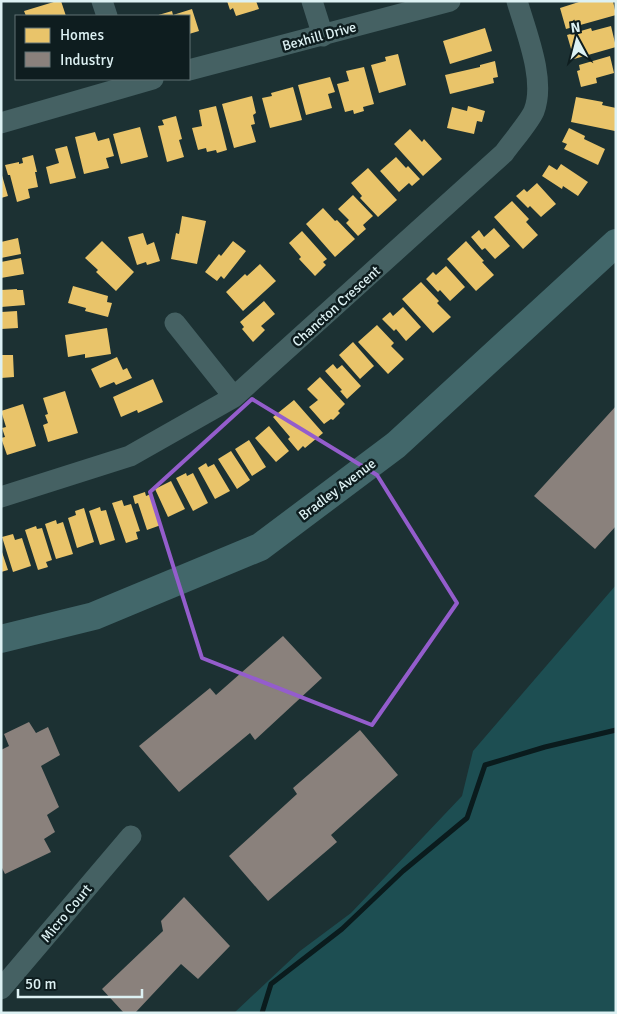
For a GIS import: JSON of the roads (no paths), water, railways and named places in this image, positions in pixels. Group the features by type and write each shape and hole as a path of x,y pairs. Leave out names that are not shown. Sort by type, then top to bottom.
{"main road":[{"name":"Bradley Avenue","path":"1,639 94,616 260,547 396,445 616,243"}],"street":[{"path":"102,1 107,15"},
{"path":"312,1 323,36"},
{"name":"Bexhill Drive","path":"190,70 450,1"},
{"name":"Chancton Crescent","path":"1,497 130,456 234,397 504,153 534,112 538,87 534,58 517,1"},
{"path":"1,123 127,82 144,80"},
{"path":"175,323 234,397"},
{"name":"Micro Court","path":"1,989 131,836"}],"waterway":[{"path":"262,1013 271,984 342,929 403,871 467,818 485,765 545,747 616,730"}]}
